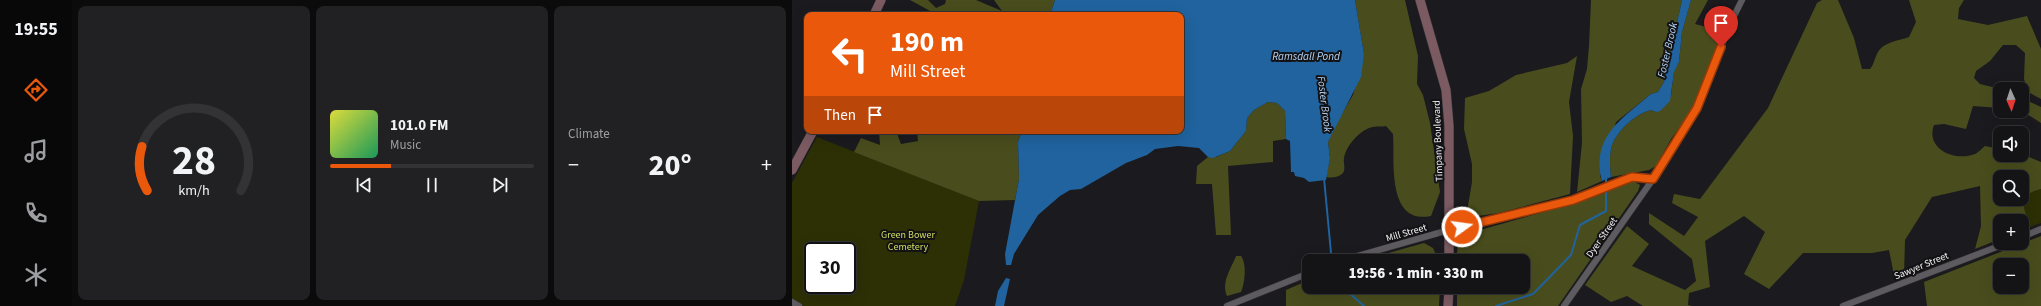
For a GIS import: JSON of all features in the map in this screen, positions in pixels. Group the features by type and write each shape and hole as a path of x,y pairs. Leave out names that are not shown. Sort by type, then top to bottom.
{"main road":[{"path":"875,12 881,0"},
{"name":"Timpany Boulevard","path":"1420,0 1446,90 1449,126 1449,254"},
{"path":"792,170 811,134"},
{"path":"1448,294 1448,306"}],"street":[{"path":"1653,179 1697,108 1730,24 1742,0"},
{"name":"Mill Street","path":"1365,254 1449,230 1573,200 1632,177 1653,179"},
{"name":"Dyer Street","path":"1564,306 1653,179"},
{"path":"2029,234 2041,229"},
{"name":"Sawyer Street","path":"1843,306 1993,248"},
{"path":"1227,306 1302,276"},
{"path":"792,302 799,306"}],"green space":[{"path":"910,0 928,0 936,8 945,4 946,0 976,0 1002,11 994,0 1055,0 1051,12 932,12"},
{"path":"1355,0 1405,0 1418,56 1417,84 1423,95 1430,123 1440,192 1431,216 1417,216 1406,211 1400,201 1394,174 1393,134 1386,126 1368,128 1359,134 1345,153 1343,173 1337,177 1326,177 1330,158 1328,142 1353,95 1364,54"},
{"path":"1591,0 1682,0 1664,82 1658,92 1651,94 1616,122 1600,176 1602,181 1577,192 1582,143 1581,89 1587,69"},
{"path":"1691,0 1708,0 1695,24 1714,29 1723,14 1730,15 1691,112 1671,139 1656,166 1649,170 1611,177 1611,149 1618,134 1628,123 1639,115 1651,110 1656,112 1671,95 1674,71 1679,62 1682,32"},
{"path":"1822,0 1838,0 1854,38 1862,69 1870,69 1879,50 1886,44 1909,37 1916,22 1909,0 1964,0 1959,8 1958,19 1988,25 2027,16 2041,49 2041,99 2029,93 2029,82 2025,82 2025,53 2016,45 2003,45 1990,61 1976,71 1974,78 1980,84 1993,87 1993,107 1973,106 1966,129 1944,124 1934,125 1932,133 1934,141 1938,147 1951,155 1967,156 1976,153 1985,146 1993,148 1993,162 2029,162 2029,157 2041,162 2041,189 2029,194 2029,170 1993,170 1993,206 2024,206 2026,214 1993,214 1993,242 1975,249 1981,226 1980,186 1932,197 1905,240 1904,276 1895,280 1889,250 1872,253 1803,253 1769,289 1744,274 1765,232 1744,216 1705,241 1710,287 1689,293 1688,305 1692,306 1643,306 1627,296 1611,302 1585,285 1627,226 1649,244 1632,266 1685,290 1696,281 1692,259 1649,224 1649,213 1684,236 1698,217 1672,203 1674,194 1700,199 1768,108 1817,3"},
{"path":"1577,56 1569,102 1573,136 1570,194 1499,213 1471,217 1467,212 1472,182 1472,164 1464,129 1465,98 1489,91 1516,75 1567,63"},
{"path":"2029,101 2041,107 2041,123 2029,115"},
{"path":"1268,102 1277,103 1285,111 1286,139 1273,141 1273,162 1228,166 1231,235 1216,235 1212,184 1196,184 1197,166 1208,157 1216,157 1230,151 1246,131 1247,118 1254,110"},
{"path":"879,134 897,134 901,144 918,141 917,134 1021,134 1018,142 1019,179 1015,200 979,201 854,152 861,138 880,145"},
{"name":"Green Bower Cemetery","path":"817,137 979,201 964,280 955,306 792,306 792,183"},
{"path":"1633,181 1640,185 1638,191 1558,306 1457,306 1457,294 1530,294 1530,254 1457,254 1459,236 1589,199"},
{"path":"2041,189 2041,223 2030,227 2029,214 2026,214 2024,206 2029,206 2029,194"},
{"path":"2041,236 2041,306 1927,306 1924,282 2005,250 2029,250 2029,241"},
{"path":"1424,243 1433,248 1436,254 1385,254"},
{"path":"1236,256 1241,256 1243,259 1245,274 1244,284 1241,292 1227,296 1225,291 1226,281"},
{"path":"1302,283 1302,294 1440,294 1439,306 1286,306 1286,290"}],"water":[{"name":"Ramsdall Pond","path":"1055,0 1355,0 1364,54 1361,77 1328,142 1330,158 1326,180 1309,182 1304,178 1295,176 1294,172 1291,172 1290,141 1286,139 1285,111 1277,103 1268,102 1254,110 1247,118 1246,131 1230,151 1213,158 1208,157 1199,148 1178,146 1155,149 1147,155 1126,163 1081,189 1070,190 1060,196 1038,215 1014,254 1011,265 1006,265 1005,254 1019,179 1018,142 1021,134 1184,134 1184,12 1051,12"},
{"path":"1682,0 1691,0 1682,32 1679,62 1674,72 1670,101 1660,111 1656,112 1651,110 1645,112 1633,119 1623,128 1615,139 1611,149 1611,177 1602,181 1600,165 1601,152 1605,140 1620,121 1651,94 1658,92 1664,82"},
{"path":"1006,278 1010,279 1004,306 995,306 998,291"}],"waterway":[{"name":"Foster Brook","path":"1496,306 1533,294 1571,255 1580,225 1606,211 1606,177"},
{"name":"Foster Brook","path":"1324,178 1331,254"},
{"name":"Foster Brook","path":"1350,294 1364,306"}],"route":[{"path":"1462,227 1573,200 1632,177 1646,177 1653,179 1697,108 1721,47"}]}
